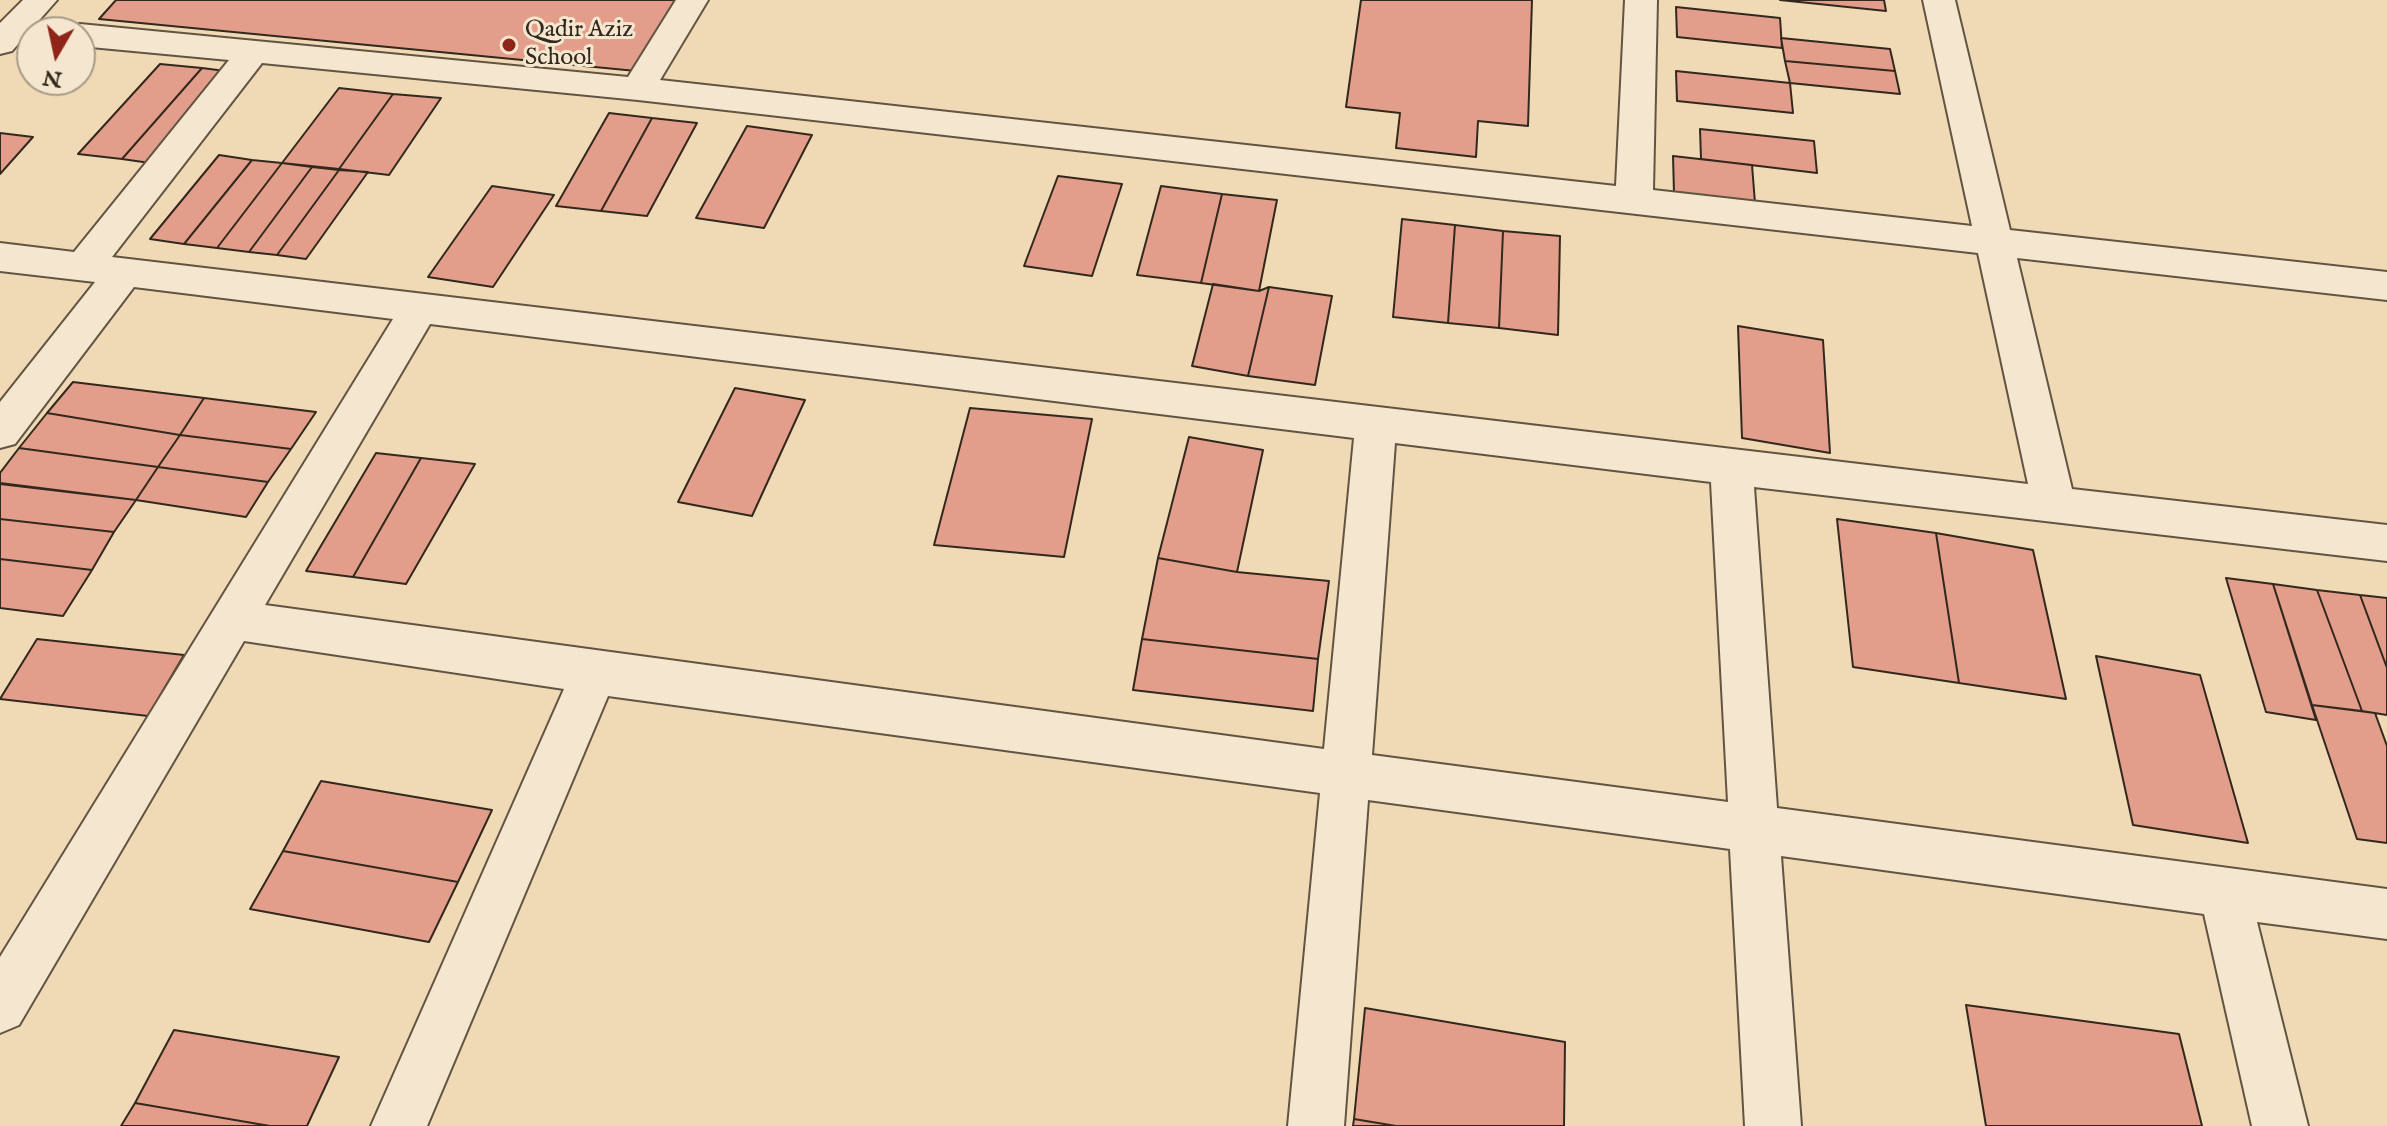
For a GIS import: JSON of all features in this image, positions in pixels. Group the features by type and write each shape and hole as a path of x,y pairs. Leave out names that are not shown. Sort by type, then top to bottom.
{"street":[{"path":"7,36 41,0"},
{"path":"638,89 692,0"},
{"path":"1634,201 1641,0"},
{"path":"1939,0 1991,241 2054,505"},
{"path":"96,37 638,89 2387,286"},
{"path":"83,267 253,52"},
{"path":"0,257 1731,467 2387,543"},
{"path":"0,432 125,272"},
{"path":"0,1006 421,306"},
{"path":"1316,1126 1376,423"},
{"path":"1731,467 1773,1126"},
{"path":"232,620 594,673 2387,914"},
{"path":"399,1126 594,673"},
{"path":"2224,892 2280,1126"}],"building":[{"name":"Qadir Aziz School","path":"116,0 676,0 636,71 99,19"},
{"path":"1361,0 1532,0 1528,126 1478,121 1476,157 1396,148 1400,113 1346,107"},
{"path":"1780,0 1884,0 1886,11"},
{"path":"1676,7 1780,18 1782,48 1677,37"},
{"path":"1781,38 1890,49 1895,71 1785,61"},
{"path":"1785,61 1895,71 1900,94 1790,83"},
{"path":"160,64 202,68 122,159 78,154"},
{"path":"202,68 241,73 164,165 122,159"},
{"path":"1676,71 1790,83 1793,113 1677,101"},
{"path":"339,88 393,94 339,169 282,163"},
{"path":"393,94 441,98 389,175 339,169"},
{"path":"609,113 652,118 601,211 556,206"},
{"path":"652,118 697,123 647,216 601,211"},
{"path":"747,126 812,135 764,228 696,218"},
{"path":"1700,129 1814,141 1817,173 1701,159"},
{"path":"0,133 33,137 0,174"},
{"path":"219,155 252,160 184,244 150,239"},
{"path":"1673,156 1752,165 1755,203 1674,193"},
{"path":"252,160 282,163 217,248 184,244"},
{"path":"282,163 312,167 249,252 217,248"},
{"path":"312,167 339,170 277,255 249,252"},
{"path":"339,170 368,172 306,259 277,255"},
{"path":"1058,176 1122,184 1092,276 1024,266"},
{"path":"492,186 554,195 493,287 428,277"},
{"path":"1161,186 1222,194 1201,283 1137,275"},
{"path":"1222,194 1277,200 1259,291 1201,283"},
{"path":"1402,219 1455,225 1448,323 1393,317"},
{"path":"1455,225 1503,231 1499,328 1448,323"},
{"path":"1503,231 1560,236 1558,335 1499,328"},
{"path":"1213,284 1259,291 1269,287 1248,376 1192,366"},
{"path":"1269,287 1332,296 1315,385 1248,376"},
{"path":"1738,326 1823,340 1830,453 1742,438"},
{"path":"73,382 204,398 180,435 47,413"},
{"path":"735,388 805,400 752,516 678,502"},
{"path":"204,398 316,412 291,449 180,435"},
{"path":"970,408 1092,419 1064,557 934,545"},
{"path":"47,413 180,435 158,467 19,448"},
{"path":"180,435 291,449 268,482 158,467"},
{"path":"1189,437 1263,450 1237,572 1158,558"},
{"path":"19,448 158,467 136,500 0,483 0,473"},
{"path":"376,453 421,458 353,577 306,571"},
{"path":"421,458 475,464 406,584 353,577"},
{"path":"158,467 268,482 246,517 136,500"},
{"path":"0,484 136,500 114,532 0,519"},
{"path":"0,519 114,532 92,570 0,559"},
{"path":"1837,519 1936,533 1959,683 1853,667"},
{"path":"1936,533 2033,550 2066,699 1959,683"},
{"path":"1158,558 1237,572 1329,581 1318,659 1142,639"},
{"path":"0,559 92,570 63,616 0,608"},
{"path":"2226,578 2273,584 2316,720 2266,712"},
{"path":"2273,584 2317,590 2362,711 2312,705"},
{"path":"2317,590 2360,595 2387,668 2387,715 2362,711"},
{"path":"2360,595 2387,598 2387,668"},
{"path":"37,639 184,655 148,716 0,699"},
{"path":"1142,639 1318,659 1313,711 1133,690"},
{"path":"2096,656 2200,675 2248,843 2133,825"},
{"path":"2312,705 2375,713 2387,746 2387,843 2357,839"},
{"path":"321,781 492,810 458,882 283,851"},
{"path":"283,851 458,882 429,942 250,909"},
{"path":"1966,1005 2179,1034 2202,1126 1986,1126"},
{"path":"1365,1008 1565,1042 1564,1126 1396,1126 1354,1119"},
{"path":"174,1030 339,1057 307,1126 270,1126 135,1103"},
{"path":"135,1103 270,1126 121,1126"},
{"path":"1354,1119 1396,1126 1353,1126"}],"place":[{"name":"Qadir Aziz School","path":"509,45"}]}
